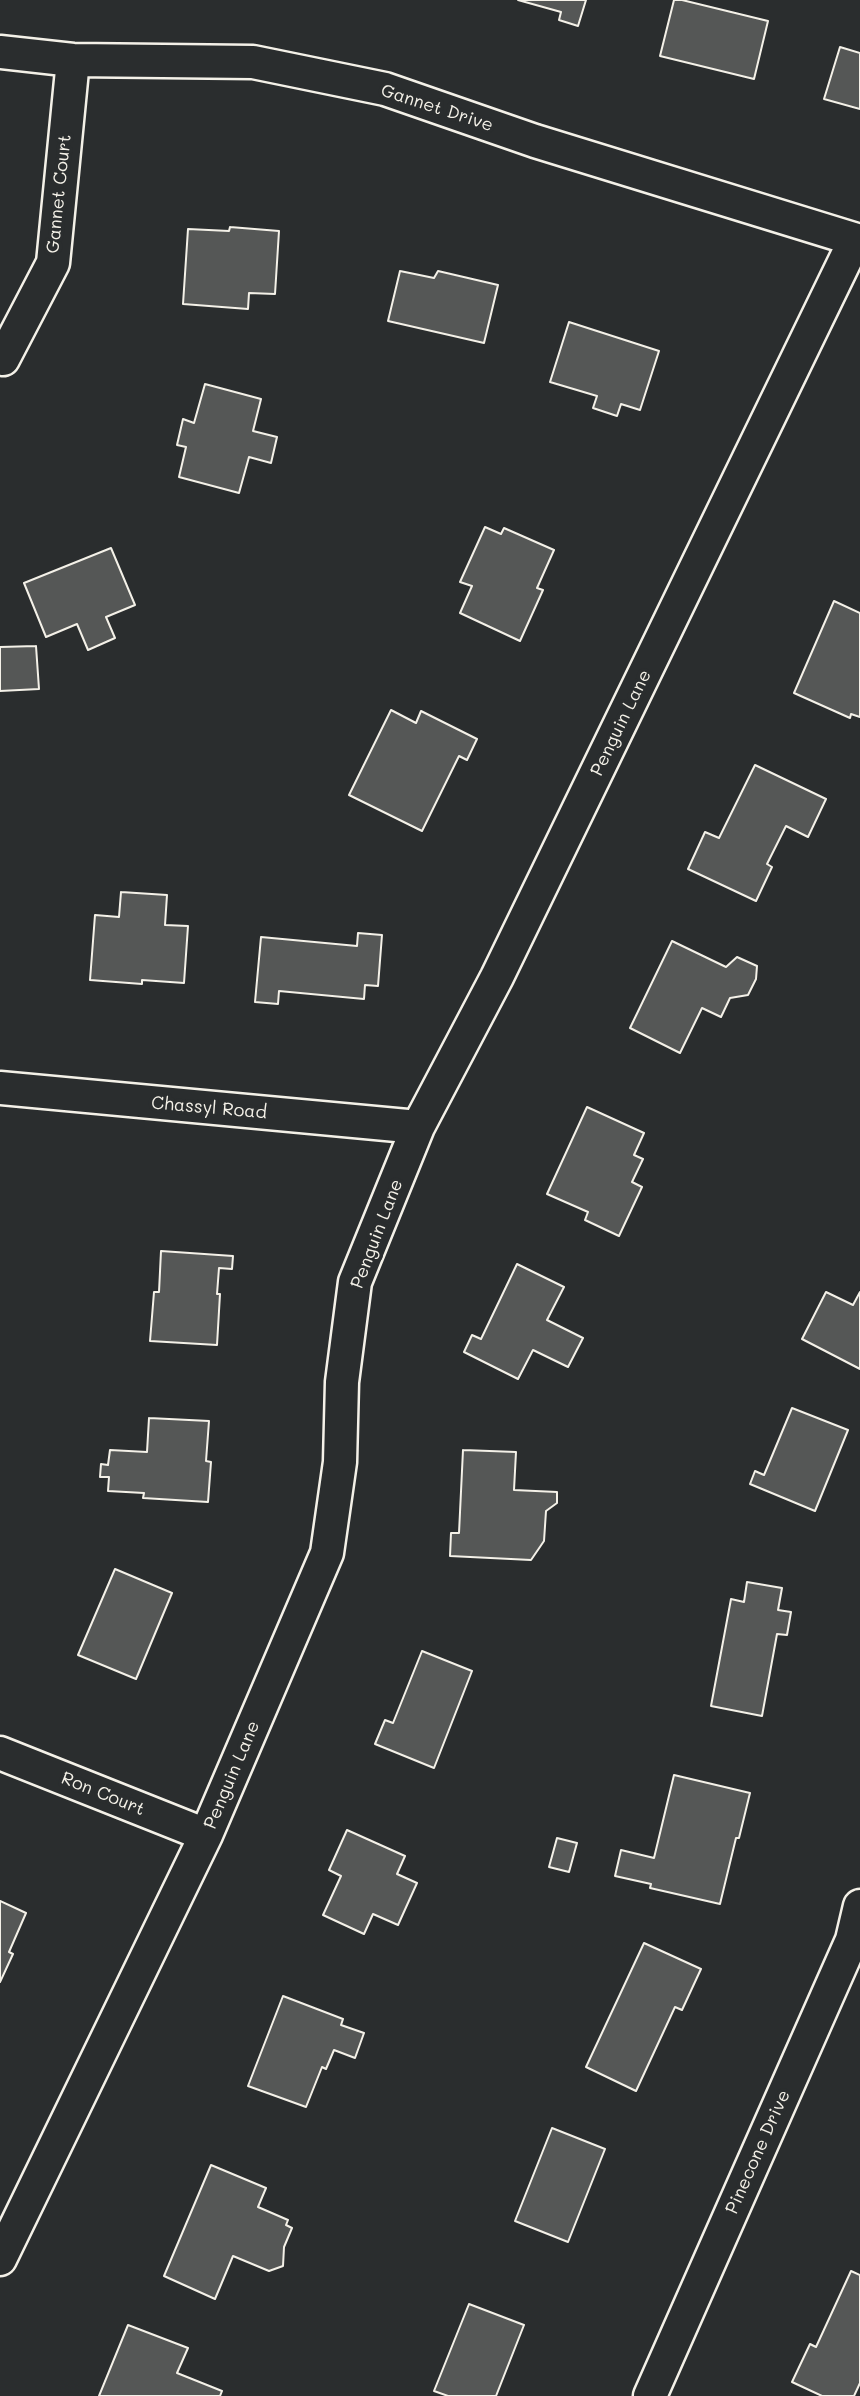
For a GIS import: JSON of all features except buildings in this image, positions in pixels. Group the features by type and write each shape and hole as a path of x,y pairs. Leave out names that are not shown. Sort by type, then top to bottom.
{"street":[{"name":"Gannet Drive","path":"0,52 73,60 253,62 385,89 535,141 858,240"},
{"name":"Gannet Court","path":"3,359 52,263 73,60"},
{"name":"Penguin Lane","path":"0,2259 206,1835 327,1553 340,1462 342,1382 355,1282 418,1127 497,976 858,240"},
{"name":"Chassyl Road","path":"0,1088 418,1127"},
{"name":"Ron Court","path":"0,1753 206,1835"},
{"name":"Pinecone Drive","path":"650,2396 852,1940 860,1906"}]}
